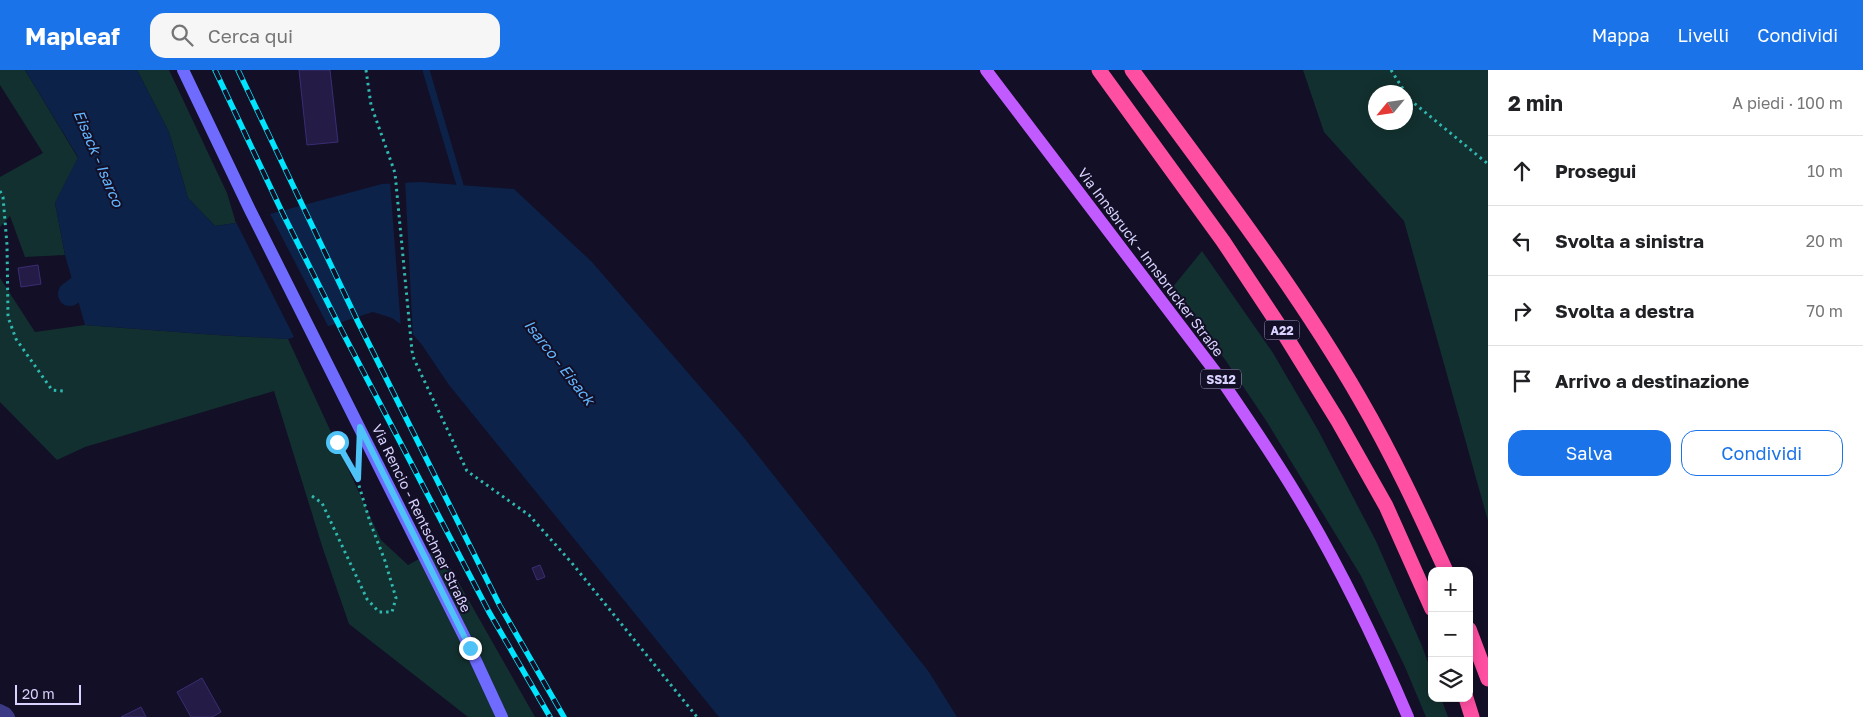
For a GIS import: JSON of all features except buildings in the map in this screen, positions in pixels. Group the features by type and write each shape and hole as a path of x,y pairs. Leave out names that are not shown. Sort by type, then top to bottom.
{"highway":[{"name":"A22","path":"1099,70 1223,241 1285,335 1338,421 1386,506 1428,600"},
{"name":"A22","path":"1132,70 1296,298 1360,398 1410,493 1444,567"},
{"path":"1473,640 1488,679"},
{"path":"1467,702 1472,717"}],"main road":[{"name":"Via Rencio - Rentschner Straße","path":"183,70 250,210 327,360 470,648 502,717"},
{"name":"Via Innsbruck - Innsbrucker Straße","path":"986,70 1220,378 1256,431 1299,499 1338,568 1382,654 1408,717"}],"street":[{"path":"0,710 6,712 9,717"}],"path":[{"path":"366,70 371,105 395,173 412,351 466,471 529,515 571,562 697,717"},
{"path":"1391,70 1400,85"},
{"path":"1413,102 1488,164"},
{"path":"0,191 3,197 7,245 8,317 16,339 52,390 63,392"},
{"path":"312,496 322,504 366,599 379,612 392,612 396,598 385,561 370,522 358,479 337,442"},
{"path":"358,462 358,479"}],"green space":[{"path":"0,70 25,70 78,158 55,203 65,255 25,257 10,216 0,227 0,177 43,153 0,85"},
{"path":"137,70 169,70 227,193 236,223 215,226 188,198 169,132"},
{"path":"1303,70 1488,70 1488,521 1404,221 1324,132"},
{"path":"1202,251 1273,353 1318,430 1376,541 1428,662 1428,702 1442,702 1448,717 1426,717 1405,667 1361,576 1267,422 1226,361 1172,288"},
{"path":"0,278 35,332 85,325 288,339 381,540 408,565 439,548 535,717 468,717 349,624 323,549 274,391 85,447 57,460 0,402"}],"water":[{"path":"25,70 137,70 169,132 188,198 215,226 236,223 382,184 420,182 514,189 592,262 741,434 929,672 957,717 719,717 449,385 422,345 409,330 392,318 373,312 288,339 85,325 65,255 55,203 78,157"}],"pier":[{"path":"405,180 413,338 401,328 390,181"},
{"path":"269,212 329,328 295,339 235,220"}],"waterway":[{"path":"426,70 460,185 460,192"},
{"path":"70,294 101,271"}],"railway":[{"path":"215,70 284,216 343,333 489,612 550,717"},
{"path":"238,70 358,322 500,606 564,717"}],"route":[{"path":"337,442 358,479 360,427 470,648"}],"water label":[{"name":"Eisack - Isarco","path":"99,158"},
{"name":"Isarco - Eisack","path":"560,362"}]}
